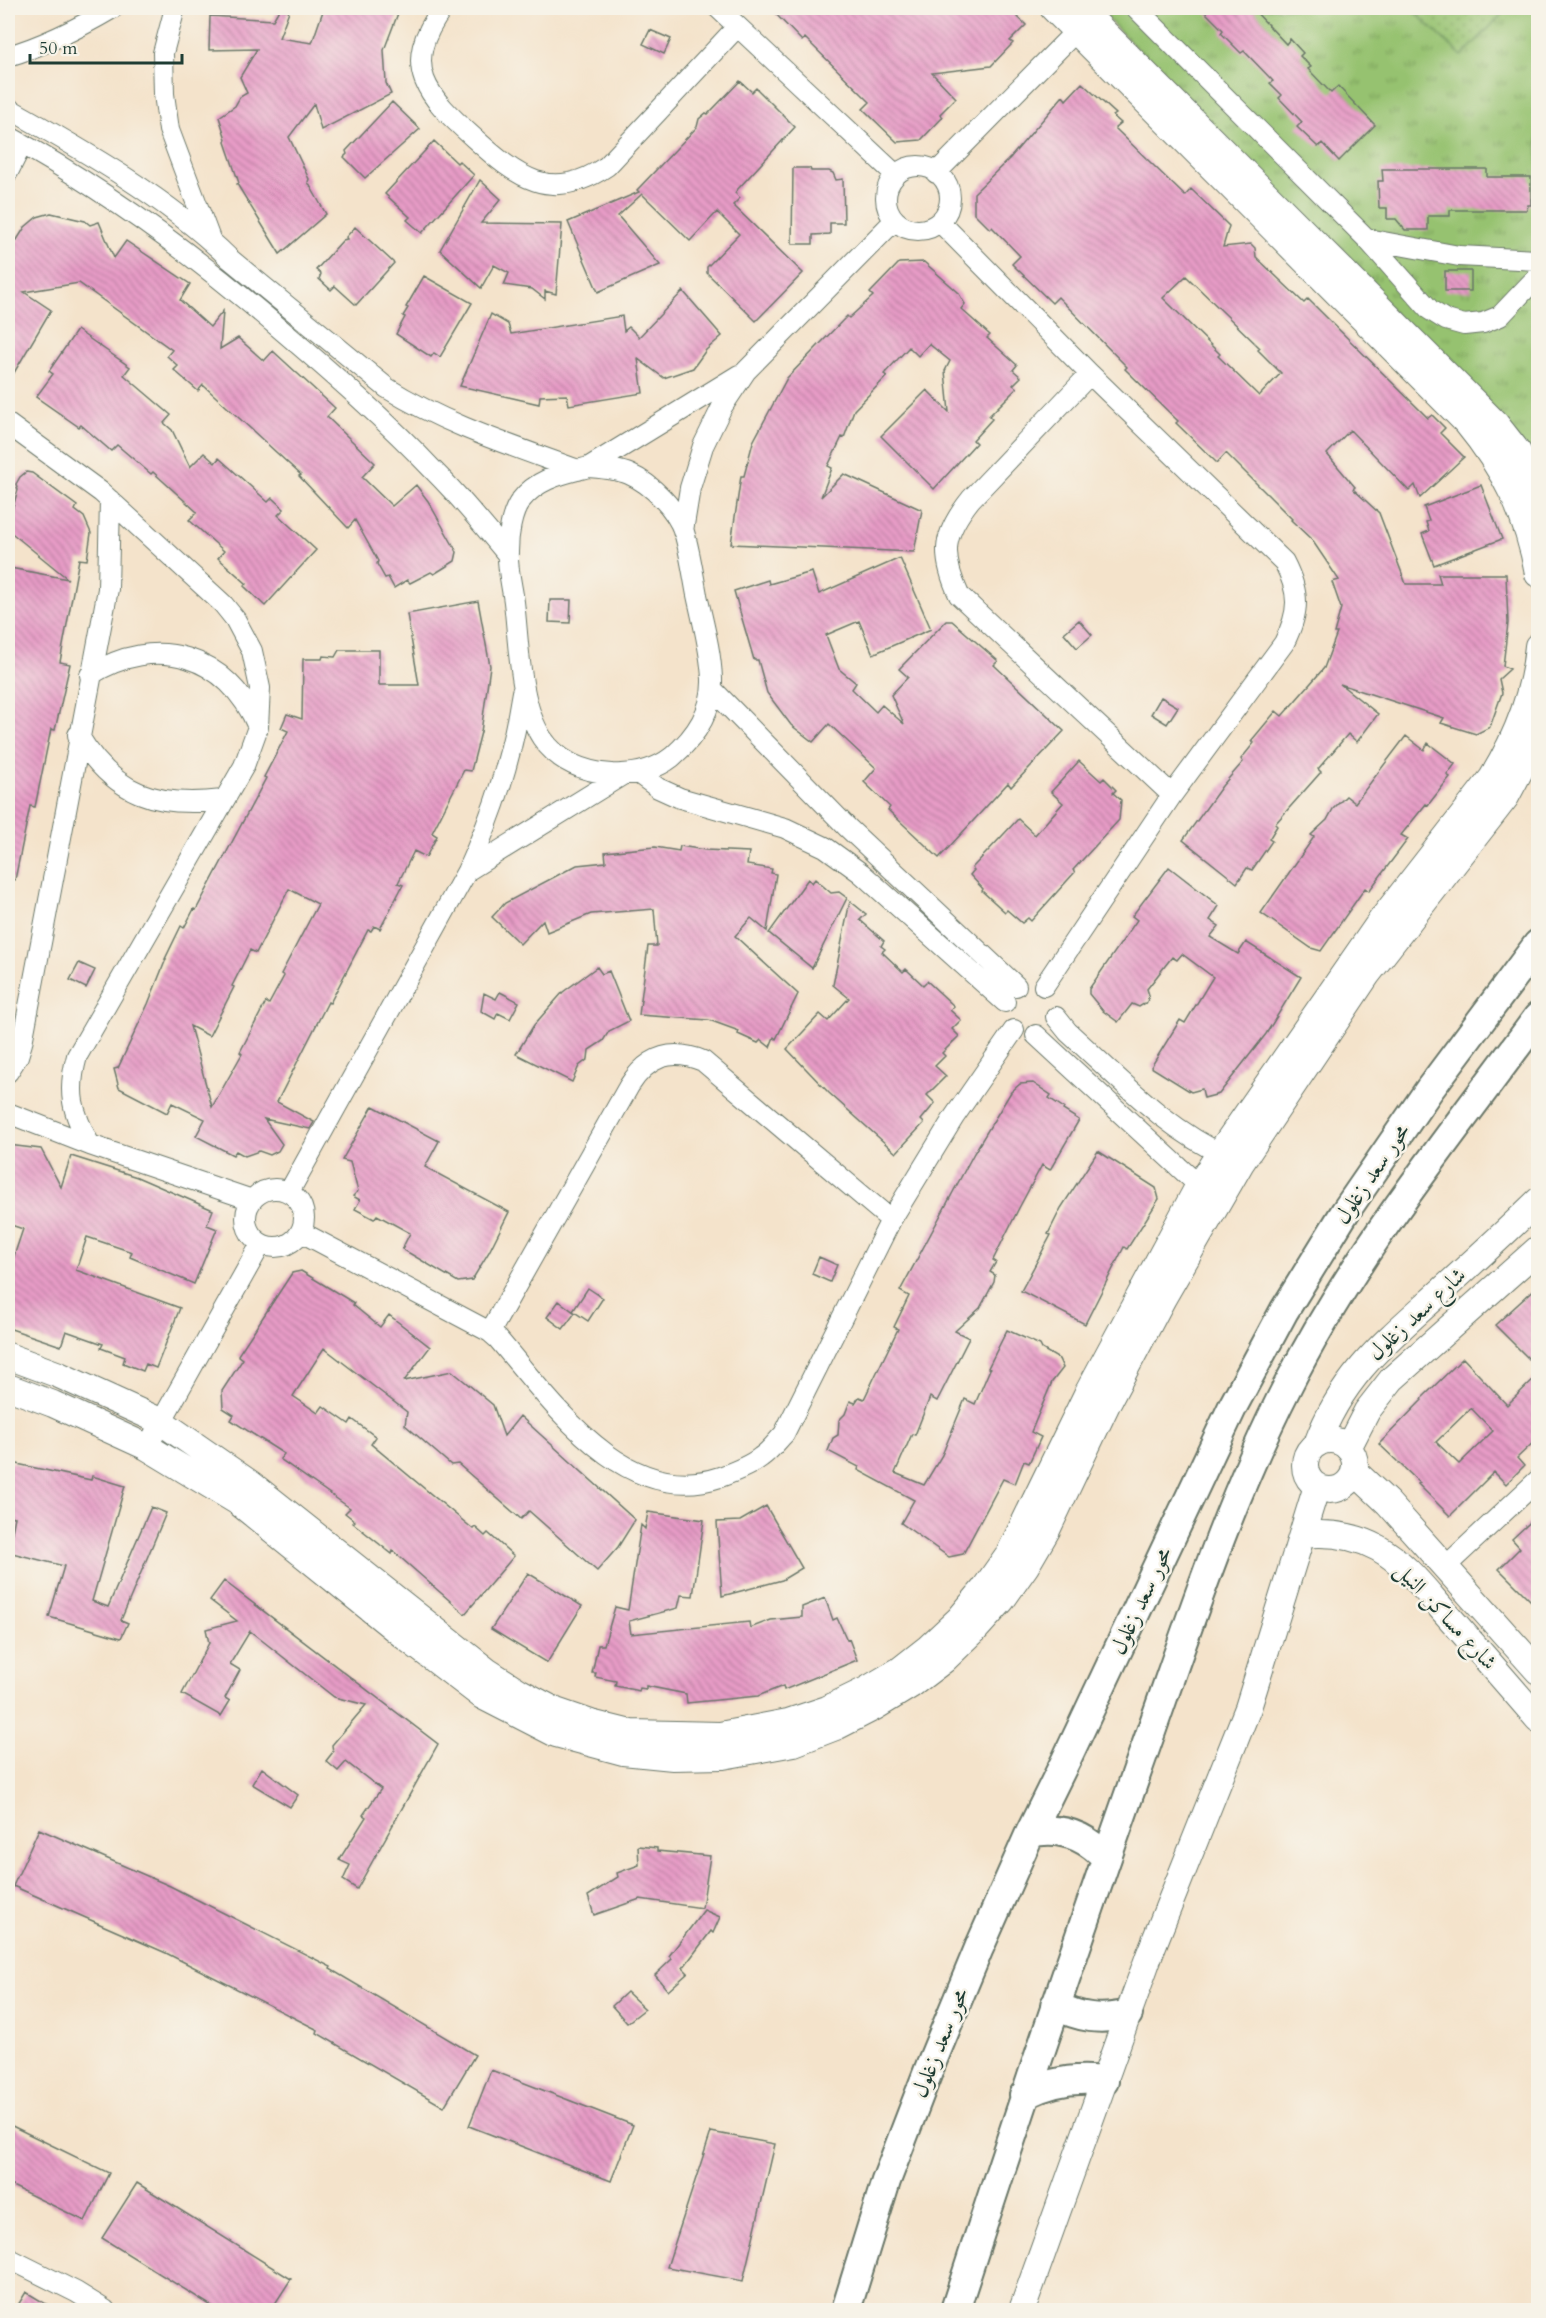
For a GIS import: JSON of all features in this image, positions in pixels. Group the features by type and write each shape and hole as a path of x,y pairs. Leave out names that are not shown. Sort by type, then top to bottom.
{"main road":[{"name":"محور سعد زغلول","path":"846,2310 886,2181 931,2064 1029,1833 1066,1760 1233,1406 1284,1311 1345,1212 1429,1090 1539,944"},
{"name":"محور سعد زغلول","path":"955,2310 1024,2095 1106,1858 1212,1561 1253,1458 1287,1385 1325,1317 1384,1226 1539,1017"},
{"path":"1029,1833 1054,1830 1077,1836 1093,1845 1106,1858"},
{"path":"1055,2005 1090,2018 1128,2014"},
{"path":"1024,2095 1063,2080 1104,2081"}],"street":[{"path":"8,56 75,30 113,8"},
{"path":"175,8 163,53 164,94 169,130 210,239"},
{"path":"443,8 428,30 421,52 422,74 430,95 445,112 501,163 529,180 545,183 562,184 578,181 594,175 607,166 737,27"},
{"path":"718,8 896,175"},
{"path":"1053,8 1083,19 1496,424 1518,452 1539,492"},
{"path":"1136,8 1367,239 1430,310 1446,320 1464,325 1483,323 1500,316 1539,276"},
{"path":"936,173 1083,19"},
{"path":"1083,19 1466,422 1496,461 1515,495 1526,522 1539,574"},
{"path":"8,108 91,157 210,239 230,259 367,373 409,402 454,424 583,469 629,474 656,492 669,507 683,531 711,660 712,690 705,718 689,743 666,761 631,774 468,871"},
{"path":"8,172 15,140 165,235 218,275 355,393 437,473 507,554"},
{"path":"914,167 924,167 936,173 947,185 950,194 946,214 940,222 922,230 912,230 895,220 886,202 887,193 896,175 914,167"},
{"path":"683,531 690,488 703,446 722,407 746,371 895,220"},
{"path":"940,222 1090,374 1284,562 1293,581 1297,602 1293,623 1284,643 1172,795 1044,986"},
{"path":"1367,239 1459,256 1539,260"},
{"path":"746,371 583,469 552,477 535,485 520,501 512,518 507,554 523,681 531,716 542,739 556,754 581,769 631,774 680,798 784,828 825,847 861,873 1010,994"},
{"path":"1090,374 971,499 955,520 947,544 948,571 959,595 1172,795"},
{"path":"8,424 110,500 223,604 245,634 258,669 261,706 253,747 77,1056 72,1074 71,1093 74,1112 90,1145"},
{"path":"8,1072 18,1056 22,1043 78,735 108,589 110,500"},
{"path":"8,1356 59,1375 160,1421 251,1484 487,1671 556,1711 631,1733 720,1735 788,1722 827,1709 900,1670 928,1648 984,1590 1010,1552 1088,1392 1230,1158 1382,919 1492,778 1511,745 1523,716 1537,664 1539,646"},
{"path":"90,675 105,666 137,655 171,654 188,658 218,673 231,684 252,711 258,727"},
{"path":"289,1192 468,871 488,826 504,778 516,730 523,681"},
{"path":"712,690 1010,994"},
{"path":"78,735 87,750 109,774 137,792 153,798 186,803 223,800"},
{"path":"1230,1158 1367,975 1506,797 1539,737"},
{"path":"1025,982 1035,982 1044,986 1054,996 1057,1010 1056,1017 1048,1029 1028,1036 1014,1030 1005,1017 1010,994 1025,982"},
{"path":"1056,1017 1068,1032 1158,1114 1183,1134 1230,1158"},
{"path":"301,1232 490,1332 554,1405 590,1441 615,1460 641,1475 672,1483 697,1484 734,1472 762,1457 784,1434 891,1220 954,1117 1014,1030"},
{"path":"1036,1035 1208,1194"},
{"path":"490,1332 637,1073 648,1063 661,1057 676,1054 704,1061 891,1220"},
{"path":"8,1113 90,1145 252,1200"},
{"path":"273,1189 289,1192 296,1198 304,1214 301,1232 287,1245 279,1247 261,1244 249,1232 246,1224 245,1215 252,1200 258,1194 273,1189"},
{"path":"8,1387 53,1404 147,1447 238,1502 482,1696 556,1734 623,1752 673,1757 723,1756 794,1743 838,1726 875,1707 911,1685 944,1660 1002,1600 1026,1566 1047,1530 1108,1402 1162,1298 1208,1194"},
{"name":"شارع سعد زغلول","path":"1317,1444 1332,1408 1354,1375 1425,1305 1539,1201"},
{"path":"147,1447 261,1244"},
{"name":"شارع سعد زغلول","path":"1351,1460 1366,1411 1392,1379 1539,1249"},
{"path":"1425,1305 1448,1329"},
{"path":"1333,1440 1351,1460 1351,1478 1339,1488 1324,1489 1317,1486 1306,1473 1306,1457 1317,1444 1333,1440"},
{"name":"شارع مساكن النيل","path":"1351,1460 1539,1671"},
{"path":"1445,1567 1539,1480"},
{"path":"1022,2310 1150,1953 1248,1708 1317,1486"},
{"name":"شارع مساكن النيل","path":"1302,1535 1349,1536 1372,1545 1392,1557 1415,1579 1539,1719"},
{"path":"8,2258 76,2292 105,2310"}],"green space":[{"path":"1097,8 1538,8 1538,463 1530,453"},
{"path":"1410,8 1508,8 1462,56"}],"building":[{"path":"280,8 289,11 279,38 312,43 324,8 400,8 384,50 386,83 391,94 321,130 314,104 289,137 309,179 308,182 326,214 280,254 237,184 239,183 219,117 235,106 240,97 247,93 240,77 257,49 209,50 210,16 273,20"},
{"path":"770,8 1009,8 1026,25 991,66 932,73 956,98 940,114 943,117 921,140 897,142 863,109 870,102 805,38 802,41"},
{"path":"1201,8 1252,8 1286,44 1290,39 1303,53 1300,56 1311,67 1308,69 1331,93 1338,86 1375,125 1339,161 1322,143 1318,147 1297,127 1302,122 1279,98 1282,95 1270,83 1273,81 1244,51 1241,53 1221,33 1223,30"},
{"path":"650,30 671,39 664,54 643,44"},
{"path":"740,81 752,92 756,88 795,127 737,190 735,193 740,198 733,205 803,273 756,321 707,273 707,267 739,234 717,212 690,241 642,194 618,216 660,265 598,292 568,222 639,192 637,190 697,127 699,119 706,113 708,114"},
{"path":"1082,83 1116,114 1113,116 1121,123 1115,128 1185,196 1191,189 1229,226 1223,247 1251,244 1255,248 1256,257 1304,303 1308,299 1428,418 1432,415 1445,428 1440,433 1464,457 1420,498 1415,485 1409,491 1350,430 1327,454 1355,487 1353,489 1379,513 1406,584 1441,584 1438,574 1506,574 1508,623 1503,666 1510,669 1499,679 1502,693 1490,727 1476,734 1441,723 1444,718 1340,684 1378,714 1357,742 1348,734 1318,769 1321,772 1275,824 1277,826 1269,839 1272,841 1252,870 1247,868 1237,883 1183,840 1222,786 1243,762 1241,759 1254,743 1251,741 1276,711 1282,716 1324,668 1337,633 1334,633 1341,608 1332,582 1339,580 1312,540 1292,519 1226,453 1217,463 1176,423 1178,421 1125,369 1127,367 1058,297 1052,303 1012,264 1020,256 992,227 990,229 974,213 974,193 1010,158 1063,96 1066,100","holes":["1186,276 1260,348 1258,350 1281,373 1259,396 1163,298"]},
{"path":"392,102 420,129 365,178 344,157 347,154 346,151"},
{"path":"434,141 457,163 459,161 474,175 422,233 407,220 410,217 385,194"},
{"path":"793,168 829,171 833,173 836,180 843,179 844,223 830,223 830,234 813,235 813,244 792,244"},
{"path":"1382,169 1487,169 1487,177 1531,177 1531,205 1528,205 1527,210 1450,210 1450,216 1428,216 1428,230 1405,230 1396,219 1387,219 1387,208 1379,208 1378,181 1383,181"},
{"path":"480,180 501,199 481,223 562,224 556,294 545,291 545,299 532,289 504,285 509,273 494,265 481,288 440,250"},
{"path":"51,213 85,221 90,225 99,222 114,258 126,241 190,284 180,300 210,327 223,311 220,349 238,338 264,361 273,351 335,408 327,417 375,463 362,477 392,506 416,485 428,501 457,552 455,561 434,574 431,572 410,583 407,580 394,588 388,577 385,578 355,520 348,528 299,476 301,475 203,385 198,391 174,370 178,366 167,356 172,350 79,283 24,292 51,310 8,383 8,254 25,227 37,217"},
{"path":"355,227 394,263 356,305 335,286 331,290 319,279 321,274 316,270 343,240 347,239 346,237"},
{"path":"924,262 958,292 965,304 961,309 990,335 987,338 1017,365 1013,370 1021,377 1013,385 1017,388 989,416 992,419 973,440 976,443 934,489 881,436 927,390 949,412 945,371 950,361 929,344 918,356 909,347 884,374 887,376 854,410 844,438 842,437 828,466 832,468 821,497 844,474 922,510 914,552 731,544 741,476 744,476 753,442 787,378 847,316 849,318 873,296 870,293 899,263"},
{"path":"1445,271 1471,271 1471,291 1445,291"},
{"path":"424,276 472,303 440,357 434,353 431,357 396,334 405,317 403,316 408,308 406,307"},
{"path":"683,291 722,336 706,350 693,368 664,378 638,359 643,393 569,405 567,395 540,396 539,404 460,386 491,314 508,324 511,334 622,316 624,331 629,327 639,337"},
{"path":"77,330 130,367 124,375 171,415 164,423 172,430 190,467 204,453 215,463 219,458 268,502 272,498 284,509 278,515 316,550 265,606 244,586 247,584 218,558 224,551 189,520 197,512 153,472 151,474 117,445 111,451 81,425 79,427 36,397 53,374 49,371"},
{"path":"26,472 32,473 77,506 75,510 84,517 91,533 87,560 79,559 60,662 70,664 55,730 51,729 35,807 30,806 15,880 8,879 8,579 10,568 68,579 8,530 18,490 16,484"},
{"path":"1481,485 1502,539 1434,565 1422,534 1429,531 1426,522 1429,521 1424,507"},
{"path":"900,558 931,629 873,654 859,621 826,635 839,669 856,683 852,689 876,712 882,705 904,724 891,695 908,677 899,669 946,621 952,621 998,661 994,665 1064,731 1011,787 1008,783 939,858 888,810 890,807 864,782 876,768 829,724 813,742 791,725 767,693 758,660 754,660 734,591 768,580 769,584 812,572 819,594"},
{"path":"550,600 571,600 570,623 549,622"},
{"path":"478,601 490,666 481,732 471,771 464,770 432,833 437,836 426,857 414,851 398,883 403,885 380,929 374,926 371,931 368,930 277,1102 314,1122 310,1129 264,1119 282,1144 278,1151 270,1155 259,1151 245,1156 236,1151 233,1155 196,1136 205,1119 172,1103 167,1113 119,1088 114,1069 118,1068 148,1004 165,959 181,926 184,928 194,909 196,910 266,778 264,777 288,731 281,728 287,714 302,719 303,659 335,657 339,650 379,650 379,685 419,685 407,614","holes":["289,889 318,904 281,974 284,976 269,1004 266,1002 240,1052 242,1054 212,1107 190,1026 209,1036 250,950 256,953"]},
{"path":"1079,620 1092,635 1077,648 1064,633"},
{"path":"1161,697 1178,707 1167,724 1151,714"},
{"path":"1406,736 1424,750 1428,743 1455,764 1447,775 1450,777 1401,835 1408,839 1369,891 1365,888 1321,951 1311,948 1261,913 1314,837 1311,835 1327,820 1333,809 1346,796 1355,803"},
{"path":"1079,761 1101,781 1104,778 1116,790 1113,793 1121,800 1119,820 1073,870 1075,872 1031,921 1028,918 1022,923 1007,910 1005,912 982,891 983,889 970,875 974,870 972,868 1018,819 1035,835 1063,803 1051,792"},
{"path":"680,846 705,850 749,852 747,865 772,869 771,873 776,874 767,931 751,918 735,936 798,994 770,1047 761,1040 758,1043 738,1034 739,1031 709,1020 639,1015 648,946 657,946 654,909 591,914 547,932 543,920 520,944 492,917 505,903 577,865 606,862 605,852 655,847 679,851"},
{"path":"1169,867 1219,906 1210,920 1219,926 1210,937 1238,954 1246,942 1301,977 1266,1034 1219,1094 1204,1098 1202,1089 1191,1092 1151,1067 1180,1020 1185,1023 1213,977 1182,954 1177,960 1172,957 1147,989 1149,995 1147,1002 1139,1007 1132,1004 1118,1022 1103,1011 1089,994 1089,989 1137,920 1132,916"},
{"path":"808,879 812,883 815,879 831,893 839,892 847,898 812,968 769,933"},
{"path":"850,901 866,914 860,920 884,941 881,946 885,949 882,952 903,972 906,969 923,985 927,981 954,1006 950,1010 961,1020 952,1029 959,1036 942,1053 945,1056 935,1066 946,1076 927,1095 935,1103 921,1120 924,1123 896,1153 829,1093 787,1049 820,1014 828,1021 849,998 833,985"},
{"path":"79,963 95,970 86,988 70,980"},
{"path":"597,967 602,974 609,971 629,1021 609,1031 603,1041 589,1050 588,1059 579,1066 572,1082 516,1054 534,1025 563,992"},
{"path":"500,992 519,1002 510,1019 498,1013 495,1019 481,1011 484,993 496,999"},
{"path":"1033,1083 1051,1095 1049,1098 1064,1108 1063,1110 1079,1120 1050,1170 1042,1165 1019,1208 993,1260 996,1262 990,1272 995,1275 994,1282 980,1308 955,1331 969,1338 937,1401 930,1397 915,1435 912,1434 895,1473 924,1485 942,1455 965,1399 975,1404 990,1369 988,1368 1007,1330 1040,1345 1042,1349 1059,1359 1063,1368 1052,1382 1031,1432 1041,1437 1029,1463 1024,1461 1015,1484 1003,1479 963,1554 949,1557 901,1523 914,1500 828,1451 833,1438 838,1435 839,1420 845,1414 850,1401 855,1403 859,1397 864,1399 898,1329 894,1327 909,1296 900,1291 974,1153 1011,1092 1020,1084"},
{"path":"373,1106 439,1141 425,1167 509,1212 472,1280 458,1282 402,1249 410,1233 377,1215 374,1219 355,1209 360,1200 353,1196 358,1191 350,1162 342,1160"},
{"path":"8,1145 41,1149 61,1187 71,1156 137,1177 213,1210 207,1225 217,1229 194,1284 130,1257 132,1252 87,1237 76,1270 180,1308 156,1368 146,1364 143,1371 123,1363 125,1357 101,1348 103,1344 66,1331 61,1346 8,1328 8,1274 23,1229 8,1224"},
{"path":"1098,1151 1156,1188 1159,1199 1127,1249 1124,1247 1085,1324 1021,1291 1051,1235 1048,1234 1061,1208"},
{"path":"819,1257 837,1265 830,1282 812,1274"},
{"path":"301,1271 354,1303 353,1305 380,1327 389,1315 430,1347 404,1381 452,1371 493,1405 504,1436 520,1416 635,1520 618,1547 597,1571 529,1511 521,1519 458,1464 451,1465 405,1425 407,1412 324,1348 293,1396 318,1413 323,1406 349,1424 352,1419 376,1437 371,1444 473,1529 475,1527 485,1536 488,1533 514,1556 465,1614 393,1551 392,1554 353,1523 355,1521 345,1513 350,1508 280,1459 284,1454 231,1420 234,1415 223,1408 222,1391 243,1359 238,1355 292,1273"},
{"path":"1539,1285 1539,1369 1495,1325"},
{"path":"588,1288 603,1298 588,1321 573,1311"},
{"path":"559,1301 575,1313 563,1329 547,1317"},
{"path":"1463,1358 1507,1405 1539,1374 1539,1437 1517,1458 1524,1466 1506,1484 1494,1472 1450,1516 1418,1484 1420,1483 1379,1444","holes":["1471,1408 1493,1431 1459,1464 1436,1442"]},
{"path":"8,1462 91,1480 92,1476 125,1486 92,1601 108,1607 151,1507 166,1513 121,1620 128,1623 121,1638 49,1617 64,1566 8,1552 15,1517 8,1516"},
{"path":"766,1506 802,1568 782,1580 722,1596 717,1522 740,1521"},
{"path":"648,1512 704,1520 693,1596 681,1595 678,1608 629,1621 631,1634 749,1622 750,1628 771,1620 802,1617 802,1607 825,1598 833,1620 837,1618 847,1640 849,1639 857,1660 784,1690 783,1686 758,1696 687,1703 686,1694 646,1686 646,1689 640,1688 639,1691 615,1686 616,1681 595,1677 596,1673 592,1673 598,1645 604,1645 615,1607 628,1610 641,1525 645,1529"},
{"path":"1539,1514 1539,1609 1499,1569 1520,1548 1512,1539"},
{"path":"528,1573 582,1606 547,1663 491,1629"},
{"path":"224,1581 438,1744 357,1889 343,1880 350,1865 339,1860 366,1817 363,1815 381,1789 346,1762 338,1771 326,1761 333,1752 332,1745 366,1705 334,1697 250,1631 230,1664 240,1670 225,1698 230,1701 221,1716 182,1694 209,1643 206,1629 237,1621 210,1600"},
{"path":"262,1768 298,1795 290,1807 252,1784"},
{"path":"39,1829 170,1886 331,1967 330,1969 475,2055 444,2107 317,2033 318,2030 166,1953 13,1886"},
{"path":"638,1846 657,1848 657,1851 710,1856 702,1908 640,1899 594,1915 588,1896 618,1877 617,1873 639,1865"},
{"path":"704,1910 720,1917 713,1933 711,1931 683,1968 688,1973 668,1991 655,1975 672,1959 669,1956"},
{"path":"627,1992 645,2009 627,2023 612,2006"},
{"path":"491,2070 633,2125 611,2181 469,2126"},
{"path":"8,2124 109,2173 85,2221 8,2184"},
{"path":"711,2132 775,2144 743,2281 667,2267"},
{"path":"137,2183 291,2279 271,2310 218,2310 102,2238"},
{"path":"26,2292 56,2310 15,2310"}]}
